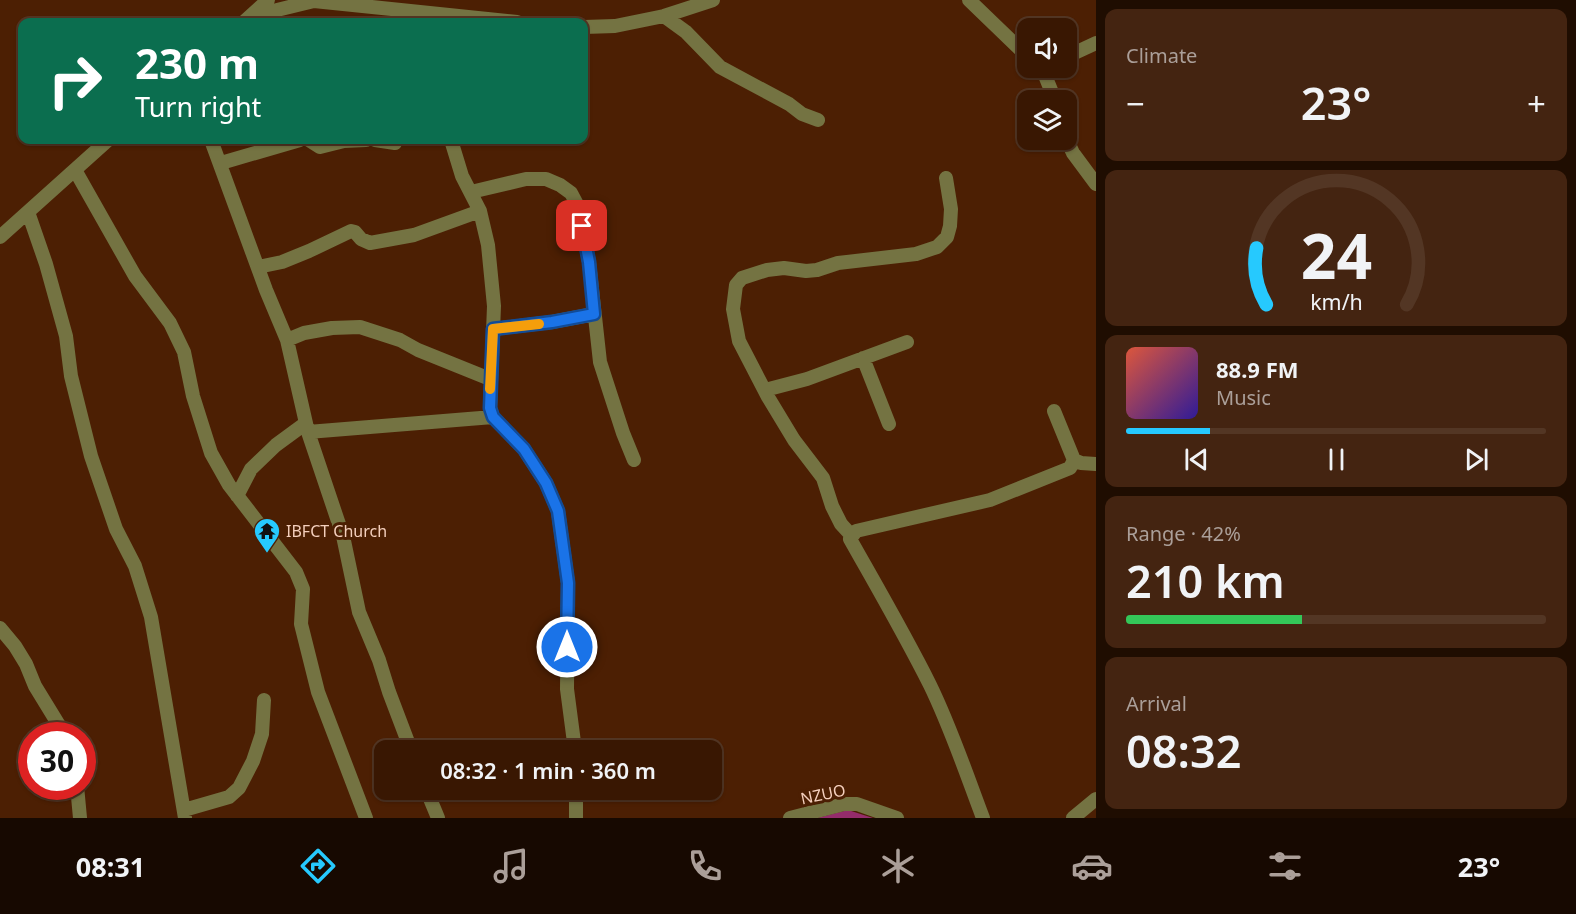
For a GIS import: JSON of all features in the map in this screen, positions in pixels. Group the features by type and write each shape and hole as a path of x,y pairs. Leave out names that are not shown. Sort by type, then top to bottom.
{"street":[{"path":"248,18 268,0"},
{"path":"588,27 615,26 664,16 713,0"},
{"path":"969,0 1017,46"},
{"path":"258,18 277,10 313,1 419,18"},
{"path":"664,16 686,32 720,67 789,104 802,114 818,120"},
{"path":"1077,52 1096,43"},
{"path":"0,237 104,144"},
{"path":"213,144 287,340 307,428 343,536 359,612 407,740"},
{"path":"221,163 286,144"},
{"path":"315,144 320,147 332,144"},
{"path":"452,144 462,176 480,211 488,245 494,306 490,408 493,417 524,449 546,483 558,511 568,583 567,689 574,740"},
{"path":"1072,150 1096,184"},
{"path":"75,170 135,276 170,323 184,352 193,396 211,453 237,496 300,580 303,589 301,624 318,692 366,818"},
{"path":"852,536 841,524 824,478 794,440 739,341 733,309 736,285 742,278 767,270 784,268 816,270 838,262 916,254 937,247 944,242 951,226 946,178"},
{"path":"471,192 526,179 546,179 560,185 571,194 579,208 589,262 600,362 634,460"},
{"path":"258,267 282,262 351,231 370,243 414,235 480,211"},
{"path":"28,212 46,264 66,336 71,376 91,456 116,530 135,566 151,616 184,814 229,797 239,788 253,760 262,734 264,700"},
{"path":"493,329 594,314"},
{"path":"287,340 304,333 332,328 360,327 400,340 418,350 490,379"},
{"path":"765,390 807,379 907,342"},
{"path":"863,358 889,424"},
{"path":"1054,411 1074,460 1096,464"},
{"path":"237,496 251,469 276,445 307,428 493,417"},
{"path":"982,818 955,743 931,687 901,628 850,539 856,531 990,500 1070,468 1074,460"},
{"path":"0,628 26,664 35,686 57,722"},
{"path":"1073,818 1096,799"},
{"path":"78,800 80,818"},
{"path":"431,800 438,818"},
{"path":"576,800 576,818"},
{"name":"NZUO","path":"789,818 844,804 857,804 897,818"}],"shaded area":[{"path":"848,810 873,818 817,818"}],"slow traffic":[{"path":"490,389 493,329 539,324"}],"place":[{"name":"IBFCT Church","path":"267,554"}],"route":[{"path":"567,647 568,583 558,511 546,483 524,449 493,417 490,408 490,387 493,329 594,314 589,262 582,226"}]}
